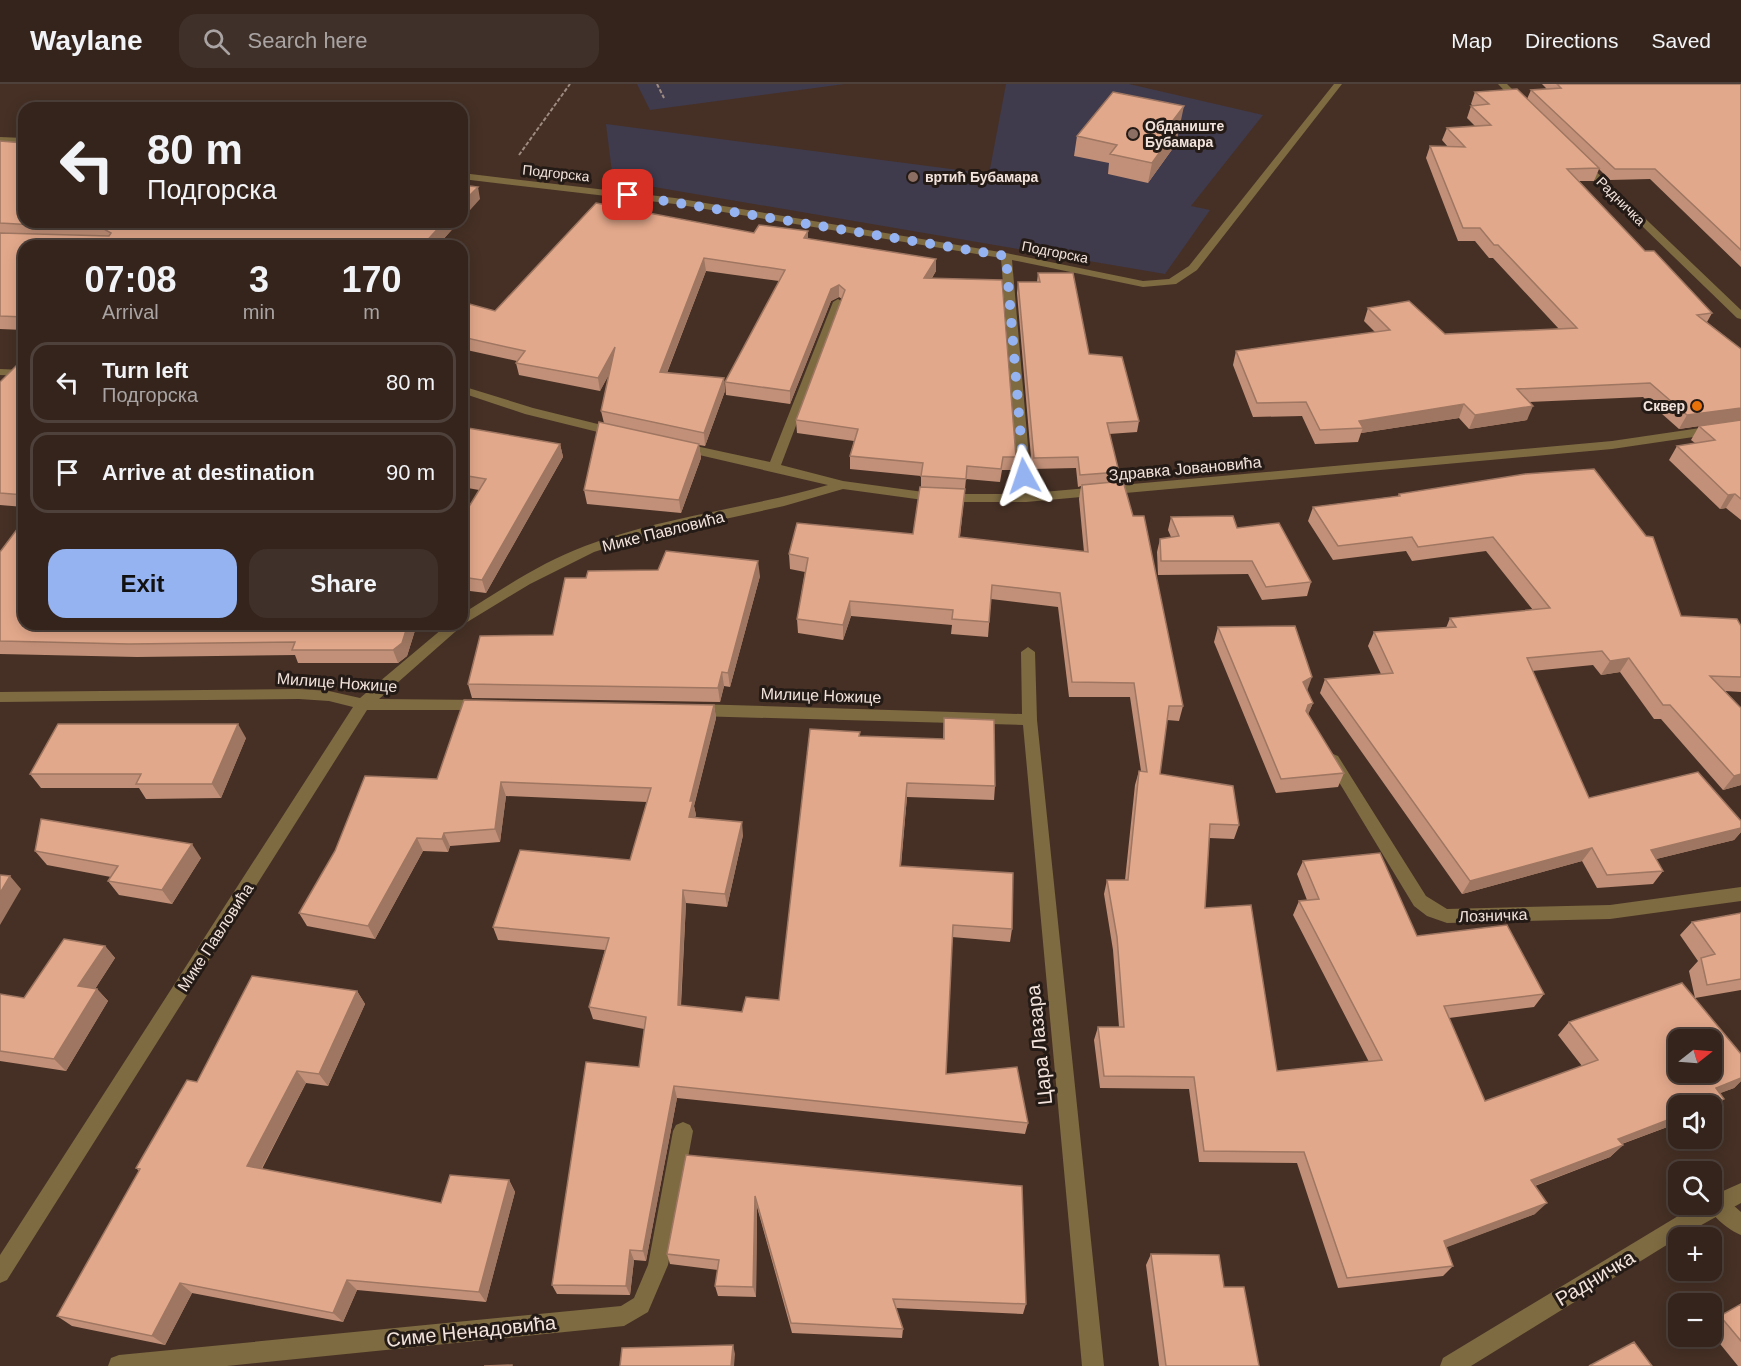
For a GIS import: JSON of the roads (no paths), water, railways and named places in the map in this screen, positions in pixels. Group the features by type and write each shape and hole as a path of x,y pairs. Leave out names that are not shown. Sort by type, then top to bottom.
{"street":[{"name":"Подгорска","path":"468,177 675,201 1006,256 1143,284 1172,282 1193,268 1338,84"},
{"path":"1502,84 1528,109"},
{"path":"0,140 18,141"},
{"name":"Радничка","path":"1570,151 1741,316"},
{"path":"1006,256 1026,498"},
{"path":"774,467 838,302"},
{"path":"0,372 18,373"},
{"path":"468,391 529,411 631,436"},
{"name":"Здравка Јовановића","path":"672,445 774,467 843,485 938,498 1026,498 1600,446 1741,426"},
{"name":"Мике Павловића","path":"468,616 525,581 590,549 636,534 784,501 843,485"},
{"name":"Мике Павловића","path":"0,1273 363,704 450,630"},
{"name":"Цара Лазара","path":"1028,652 1030,720 1093,1366"},
{"name":"Милице Ножице","path":"0,697 299,694 330,696 363,704 492,706"},
{"name":"Милице Ножице","path":"676,710 1030,720"},
{"name":"Лозничка","path":"1322,744 1420,901 1433,911 1447,916 1610,912 1741,894"},
{"name":"Симе Ненадовића","path":"119,1366 624,1316 641,1305 657,1265 683,1131"},
{"name":"Радничка","path":"1722,1202 1741,1192"},
{"path":"1722,1208 1741,1225"},
{"name":"Радничка","path":"1451,1366 1699,1215"}],"place":[{"name":"Обданиште Бубамара","path":"1133,134"},
{"name":"вртић Бубамара","path":"913,177"},
{"name":"Сквер","path":"1697,406"}]}
